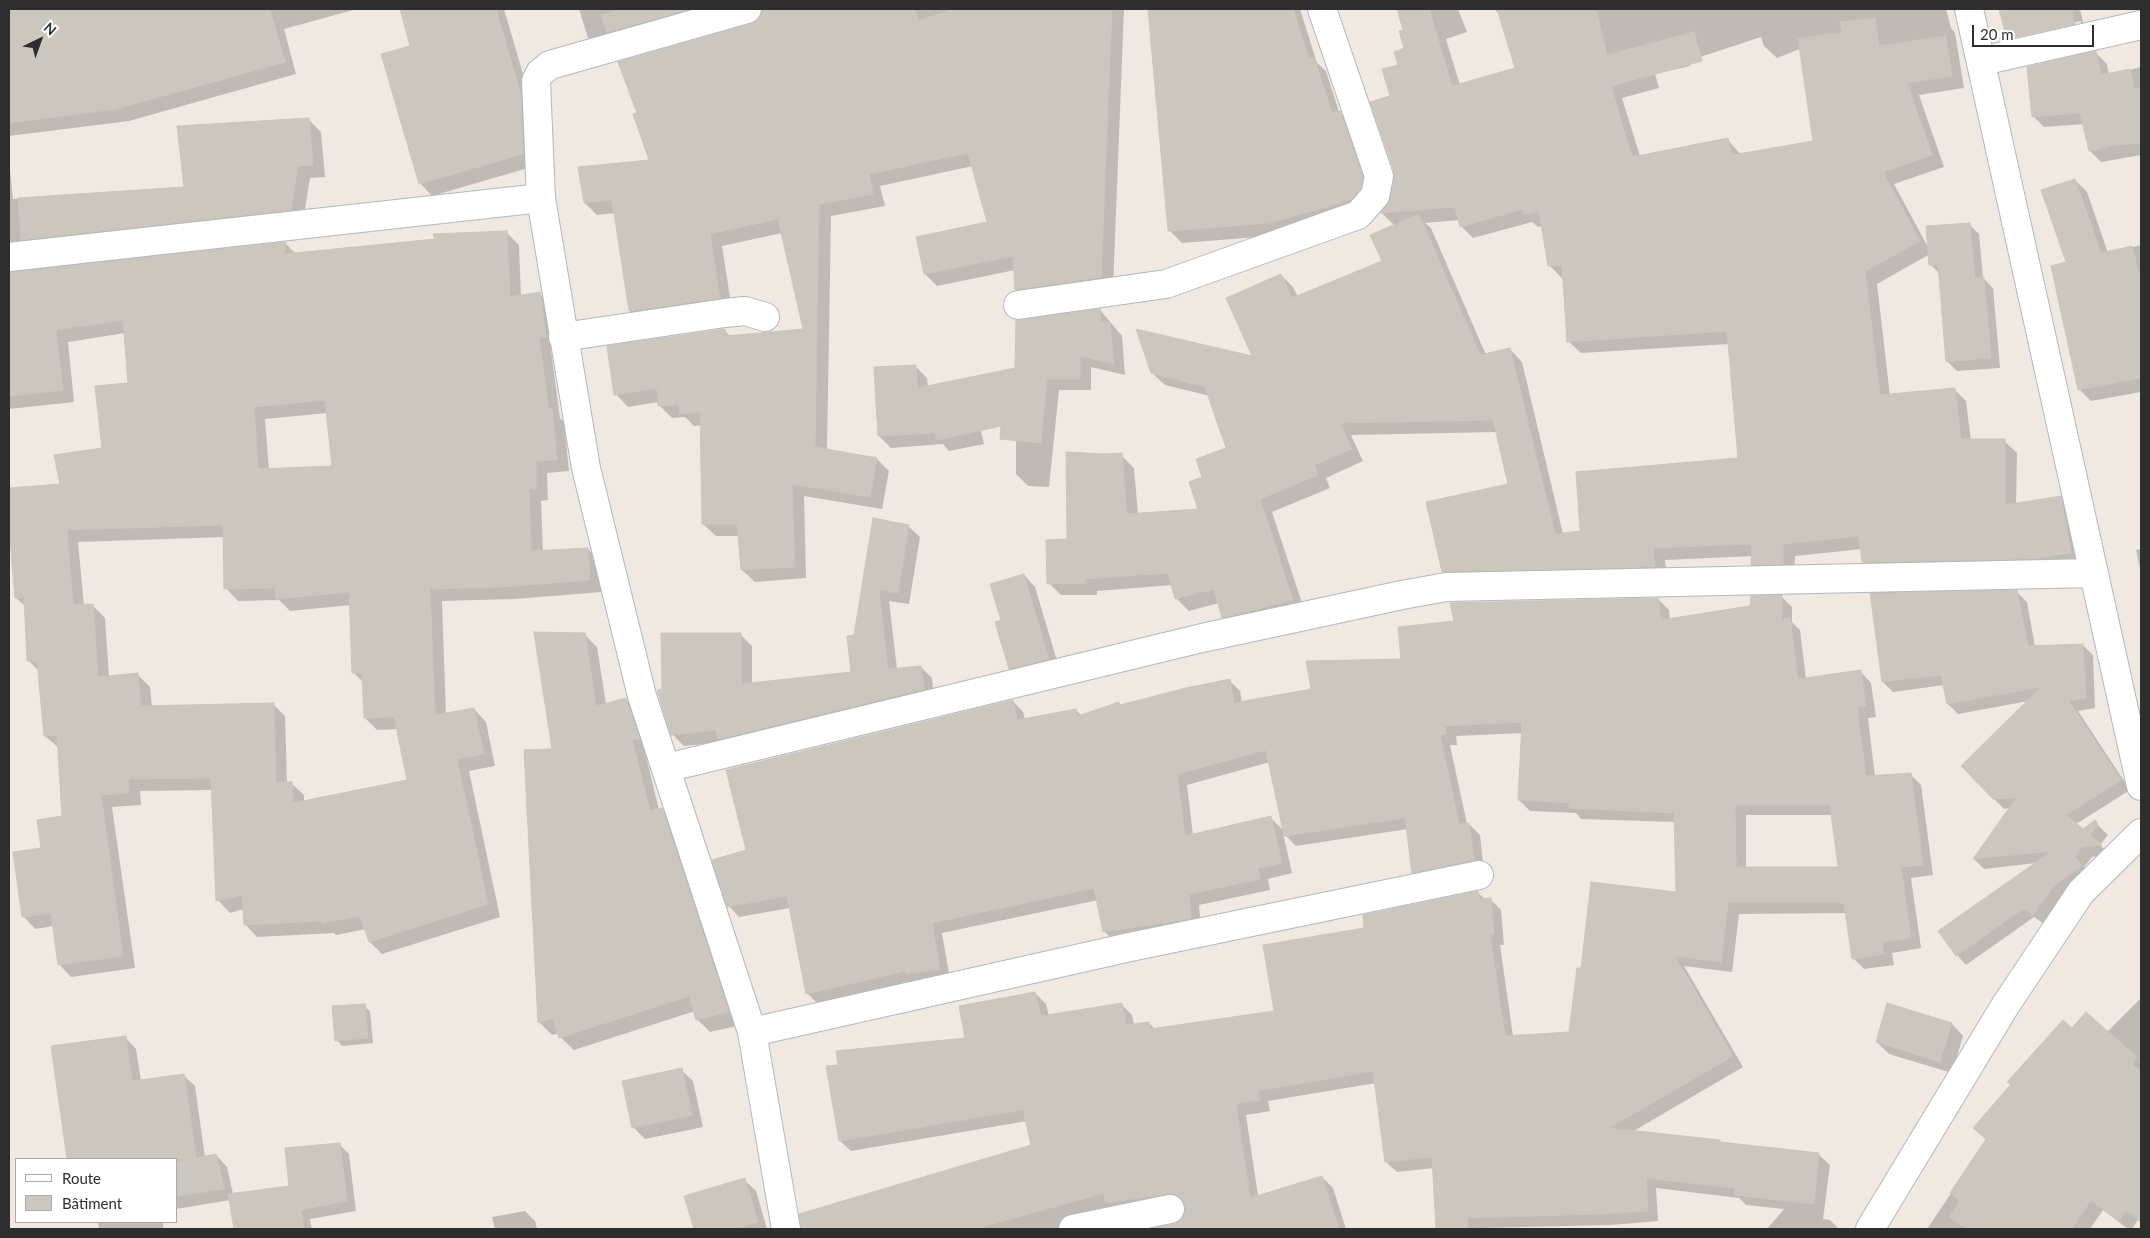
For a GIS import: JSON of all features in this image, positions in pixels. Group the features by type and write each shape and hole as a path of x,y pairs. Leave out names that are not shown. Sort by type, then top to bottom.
{"street":[{"path":"747,9 550,65 540,73 536,81 541,198 586,468 642,696 752,1032 786,1229"},
{"path":"1018,306 1166,284 1358,215 1376,196 1379,176 1322,9"},
{"path":"1969,9 2141,786"},
{"path":"1982,61 2141,26"},
{"path":"9,257 541,198"},
{"path":"563,337 745,311 764,317"},
{"path":"666,768 1202,638 1446,587 2094,573"},
{"path":"1870,1229 2005,1006 2081,892 2141,834"},
{"path":"752,1032 1130,947 1479,875"},
{"path":"1074,1229 1170,1208"}],"building":[{"path":"9,9 270,9 285,62 116,109 9,123"},
{"path":"400,9 496,9 521,95 523,154 419,184 381,54 410,46"},
{"path":"623,9 691,9 607,32 601,15"},
{"path":"762,9 914,9 919,20 956,9 1112,9 1101,277 1015,290 1013,256 924,274 916,237 987,222 968,153 869,174 873,194 819,204 815,447 877,458 870,497 792,484 795,567 741,570 737,524 702,524 700,412 680,414 679,405 658,406 657,388 614,395 607,346 725,329 726,336 803,329 778,219 710,234 720,298 629,311 612,200 584,203 578,167 649,160 633,114 637,113 618,62 751,24 759,19"},
{"path":"1148,9 1293,9 1309,59 1314,58 1332,113 1340,111 1363,177 1361,189 1350,200 1270,223 1168,231"},
{"path":"1397,9 1429,9 1452,86 1515,68 1497,9 1596,9 1607,55 1694,32 1702,61 1611,86 1632,157 1728,138 1732,155 1813,141 1798,39 1842,32 1840,22 1875,18 1879,46 1946,36 1952,76 1907,83 1932,155 1883,172 1920,241 1865,271 1880,395 1955,388 1961,439 2005,439 2005,505 2061,496 2071,553 2031,559 1862,562 1859,536 1783,544 1783,564 1751,565 1752,544 1653,548 1655,567 1442,572 1426,502 1508,484 1493,420 1340,423 1352,449 1314,465 1318,475 1260,499 1293,600 1222,618 1214,589 1175,599 1168,573 1085,579 1086,583 1047,584 1046,540 1067,539 1066,452 1122,453 1127,514 1198,509 1189,482 1202,477 1196,459 1226,448 1205,387 1151,373 1136,329 1252,356 1226,298 1281,274 1292,298 1382,261 1370,235 1419,214 1480,355 1510,348 1555,534 1580,531 1576,472 1738,458 1727,331 1567,342 1562,265 1548,266 1539,211 1524,215 1523,209 1460,227 1455,207 1380,213 1390,199 1394,171 1370,102 1390,96 1382,69 1398,65 1394,52 1404,48 1399,31 1403,30"},
{"path":"1999,9 2071,9 2075,24 2007,39"},
{"path":"2096,51 2101,75 2130,69 2134,89 2141,89 2141,143 2115,145 2089,151 2080,113 2032,117 2027,67"},
{"path":"309,118 313,165 298,166 291,210 21,240 18,198 184,187 177,126"},
{"path":"2075,179 2101,253 2132,246 2141,282 2141,378 2078,390 2051,266 2066,262 2041,190"},
{"path":"1970,223 1975,278 1984,277 1991,358 1946,362 1938,265 1929,265 1926,226"},
{"path":"507,231 510,297 540,292 546,337 539,338 549,409 552,409 557,460 536,461 536,489 529,489 531,551 588,548 590,580 502,587 430,589 435,715 474,708 484,754 457,759 488,904 369,942 360,916 322,923 322,921 244,925 242,895 216,901 211,778 128,779 129,793 101,795 123,956 58,965 51,913 22,917 13,852 41,848 37,820 62,816 57,735 44,736 37,661 27,661 24,597 15,598 9,527 9,488 60,484 54,455 102,448 95,386 128,383 123,320 56,330 63,390 9,396 9,272 286,242 284,254 435,239 433,234","holes":["325,400 332,466 258,469 254,407","223,525 224,589 275,588 276,599 349,592 352,673 362,673 364,718 394,717 407,780 293,803 292,782 276,782 274,703 141,706 138,673 98,677 93,604 73,605 67,530"]},
{"path":"1100,309 1100,321 1110,323 1114,364 1080,356 1080,379 1047,379 1041,443 1000,439 1001,426 937,440 935,433 878,436 874,367 916,365 917,388 1015,368 1016,320"},
{"path":"873,518 909,525 898,593 879,590 888,669 921,666 924,689 718,739 716,730 671,735 657,690 662,689 661,633 741,633 741,684 851,672 847,636 854,635"},
{"path":"1024,574 1049,659 1009,669 995,622 1001,620 990,584"},
{"path":"2017,590 2028,646 2083,644 2086,698 2069,701 2121,780 2066,815 2083,829 2095,820 2098,824 2090,835 2102,845 2082,847 2075,857 2082,866 2053,887 2033,915 2024,908 1956,956 1938,931 2052,851 1973,859 2016,798 1993,799 1961,766 2041,687 1947,704 1941,675 1882,682 1870,593"},
{"path":"1782,595 1782,619 1790,618 1798,679 1861,670 1866,706 1857,707 1866,776 1911,773 1923,865 1901,867 1911,938 1882,942 1884,954 1852,959 1844,903 1728,903 1721,962 1675,956 1733,1056 1609,1128 1819,1153 1814,1204 1734,1195 1735,1188 1646,1178 1648,1211 1467,1218 1468,1229 1436,1229 1432,1157 1385,1162 1373,1071 1258,1091 1260,1100 1236,1104 1250,1198 1322,1176 1339,1229 1149,1229 1173,1224 1181,1220 1185,1213 1185,1206 1181,1198 1174,1194 1167,1194 1105,1203 1104,1193 975,1229 801,1229 799,1214 1031,1145 1023,1110 839,1141 826,1066 838,1065 836,1051 965,1038 959,1006 1035,992 1041,1016 1122,1003 1126,1025 1149,1022 1150,1029 1274,1011 1263,945 1364,928 1363,915 1478,891 1479,899 1491,898 1494,934 1490,935 1505,1036 1569,1032 1577,968 1581,968 1591,882 1676,892 1674,813 1569,808 1570,803 1518,800 1522,722 1445,726 1446,734 1440,735 1459,824 1469,823 1474,860 1412,873 1405,818 1284,836 1266,750 1177,774 1185,836 1271,816 1282,863 1258,868 1260,879 1189,894 1191,919 1103,932 1094,888 932,923 940,969 906,974 905,971 806,994 787,896 727,907 712,860 746,850 726,770 1013,700 1017,720 1076,709 1078,716 1119,702 1120,705 1230,679 1234,703 1311,689 1306,661 1401,659 1398,627 1454,621 1450,603 1658,598 1661,620 1750,606 1751,596","holes":["1735,805 1830,805 1838,867 1736,867"]},
{"path":"534,632 585,633 596,706 626,698 640,739 632,739 650,811 662,808 729,1012 696,1020 689,996 559,1038 552,1018 538,1023 524,750 552,749"},
{"path":"1887,1003 1952,1023 1940,1062 1876,1042"},
{"path":"365,1004 368,1038 335,1041 332,1006"},
{"path":"2086,1012 2137,1057 2132,1064 2141,1072 2141,1222 2126,1210 2119,1221 2091,1200 2072,1229 1966,1229 1949,1217 1960,1200 1950,1193 1986,1139 1973,1128 2011,1084 2007,1082 2063,1020 2072,1028"},
{"path":"126,1036 132,1081 184,1074 196,1158 216,1154 224,1189 178,1196 178,1162 189,1159 67,1158 51,1046"},
{"path":"682,1068 692,1115 632,1128 622,1081"},
{"path":"340,1143 347,1201 301,1210 304,1229 234,1229 228,1194 289,1186 285,1148"},
{"path":"745,1178 758,1222 734,1229 694,1229 684,1196"}]}
